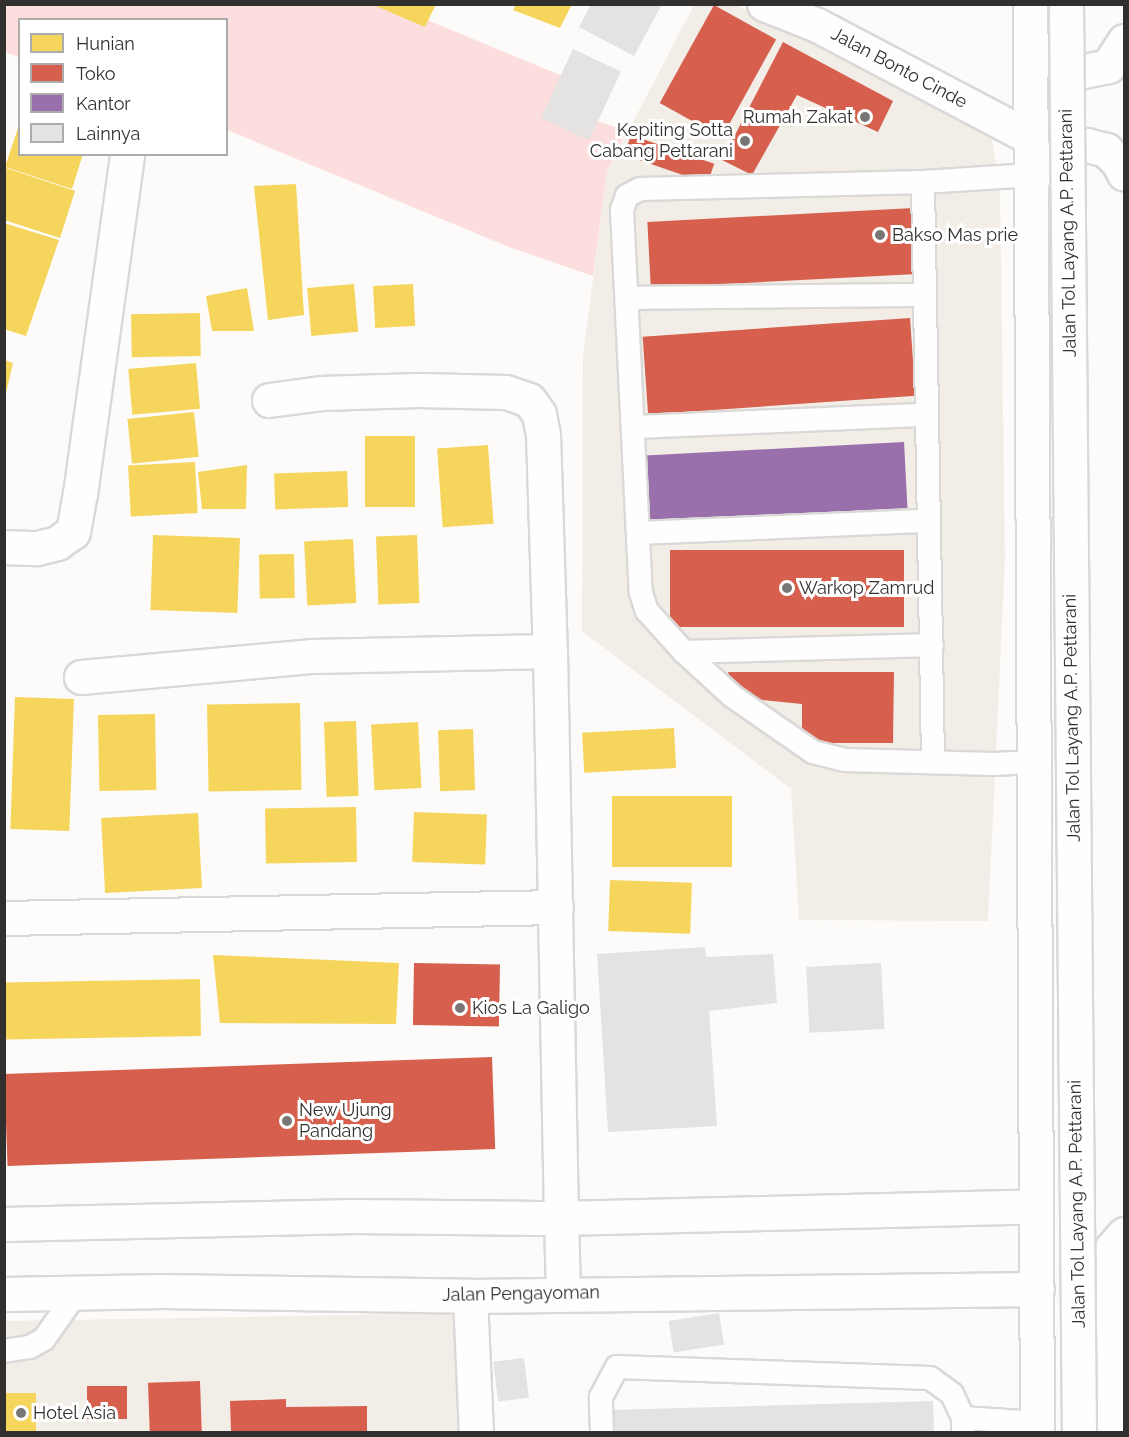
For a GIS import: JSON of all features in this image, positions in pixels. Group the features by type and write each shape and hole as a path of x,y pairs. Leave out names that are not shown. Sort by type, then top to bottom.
{"main road":[{"name":"Jalan Bonto Cinde","path":"764,4 817,25 1031,138"},
{"name":"Jalan Tol Layang A.P. Pettarani","path":"1066,4 1079,1432"},
{"path":"1030,14 1037,1428"},
{"path":"1030,14 1058,64 1078,72 1108,66 1125,41"},
{"path":"1031,187 1048,164 1064,150 1086,146 1106,150 1118,162 1125,174"},
{"path":"4,547 37,548 57,543 73,532 127,156"},
{"path":"269,400 321,393 418,390 506,392 528,400 539,414 543,434 550,651 563,1294"},
{"path":"81,677 312,656 550,651"},
{"path":"4,918 556,907"},
{"path":"4,1224 354,1216 561,1218 1036,1206"},
{"name":"Jalan Tol Layang A.P. Pettarani","path":"1113,1432 1118,1241"},
{"name":"Jalan Pengayoman","path":"4,1294 77,1292 470,1296 1037,1289"},
{"path":"470,1296 476,1432"}],"lane":[{"path":"923,182 933,761"},
{"path":"1031,187 923,182 640,189 627,196 622,210 641,593 646,611 684,652 732,696 813,752 845,760 994,764 1033,762"},
{"path":"628,298 925,295"},
{"path":"634,427 926,415"},
{"path":"638,533 929,521"},
{"path":"684,652 932,645"},
{"path":"4,1351 30,1347 44,1339 77,1292"},
{"path":"602,1432 601,1397 617,1367 930,1378 952,1394 963,1425 1037,1428"}],"shaded area":[{"path":"5,5 391,5 577,82 564,110 627,131 607,172 593,276 509,247 228,130 228,18 18,18 18,57 5,52"},
{"path":"694,5 736,5 991,134 1000,187 1005,559 988,921 799,920 791,789 582,631 583,355 607,172"},
{"path":"465,1313 467,1432 6,1432 4,1321"}],"building: Hunian":[{"path":"371,4 436,4 425,27"},
{"path":"516,4 572,4 560,28 513,10"},
{"path":"18,128 18,156 82,156 72,189 5,167"},
{"path":"6,168 75,191 60,238 4,220"},
{"path":"296,184 304,315 268,320 254,186"},
{"path":"4,223 59,240 26,336 4,329"},
{"path":"354,284 358,332 311,336 307,288"},
{"path":"413,284 415,326 375,328 373,286"},
{"path":"247,288 254,331 212,331 206,296"},
{"path":"200,313 201,356 132,357 131,314"},
{"path":"4,360 13,363 5,397 4,397"},
{"path":"196,363 200,409 132,415 128,369"},
{"path":"194,412 199,457 132,464 127,419"},
{"path":"365,436 415,436 415,507 365,507"},
{"path":"488,445 494,524 443,527 437,449"},
{"path":"195,462 198,513 131,516 128,466"},
{"path":"247,465 246,509 202,509 198,472"},
{"path":"347,471 348,507 275,510 274,474"},
{"path":"153,535 240,538 237,613 150,610"},
{"path":"417,535 419,603 378,604 376,536"},
{"path":"353,539 356,603 307,605 304,542"},
{"path":"294,554 295,598 260,599 259,555"},
{"path":"15,697 74,699 69,831 10,829"},
{"path":"300,703 302,790 209,792 207,705"},
{"path":"155,714 156,790 99,791 98,715"},
{"path":"356,721 359,796 327,797 324,722"},
{"path":"418,722 421,788 375,790 371,724"},
{"path":"674,728 676,768 584,773 582,733"},
{"path":"473,729 475,790 440,791 438,730"},
{"path":"612,796 732,796 732,867 612,867"},
{"path":"356,807 357,862 266,864 265,809"},
{"path":"414,812 487,815 485,865 412,862"},
{"path":"198,813 202,888 105,893 101,818"},
{"path":"610,880 692,883 690,934 608,931"},
{"path":"213,955 399,963 396,1024 220,1023"},
{"path":"200,979 201,1036 5,1039 4,982"},
{"name":"Hotel Asia","path":"4,1393 36,1393 36,1432 4,1432"}],"building: Toko":[{"path":"714,5 776,39 722,137 660,103"},
{"name":"Rumah Zakat","path":"783,42 893,101 878,132 797,95 752,175 722,160"},
{"path":"631,135 714,164 707,184 624,155"},
{"path":"914,208 917,274 651,288 647,222"},
{"path":"910,318 915,396 648,415 643,337"},
{"name":"Warkop Zamrud","path":"670,550 904,550 904,627 670,627"},
{"path":"728,672 894,672 893,743 802,743 802,704 734,697"},
{"path":"414,963 500,965 499,1026 413,1025"},
{"path":"492,1057 495,1149 8,1166 4,1074"},
{"path":"200,1381 202,1432 150,1432 148,1383"},
{"path":"87,1386 127,1386 127,1419 87,1419"},
{"path":"286,1399 286,1407 367,1406 367,1432 231,1432 230,1401"}],"building: Kantor":[{"path":"904,442 907,508 644,522 640,456"}],"building: Lainnya":[{"path":"591,4 662,4 634,56 579,27"},
{"path":"573,49 621,71 589,140 541,118"},
{"path":"705,947 706,957 773,954 777,1003 709,1011 717,1126 608,1132 597,954"},
{"path":"881,963 884,1029 810,1033 806,967"},
{"path":"719,1313 724,1345 674,1353 669,1321"},
{"path":"524,1358 529,1398 498,1401 493,1362"},
{"path":"933,1401 934,1432 610,1432 610,1410"}],"place":[{"name":"Rumah Zakat","path":"865,117"},
{"name":"Kepiting Sotta Cabang Pettarani","path":"745,141"},
{"name":"Bakso Mas prie","path":"880,235"},
{"name":"Warkop Zamrud","path":"787,588"},
{"name":"Kios La Galigo","path":"460,1008"},
{"name":"New Ujung Pandang","path":"287,1121"},
{"name":"Hotel Asia","path":"21,1413"}]}
